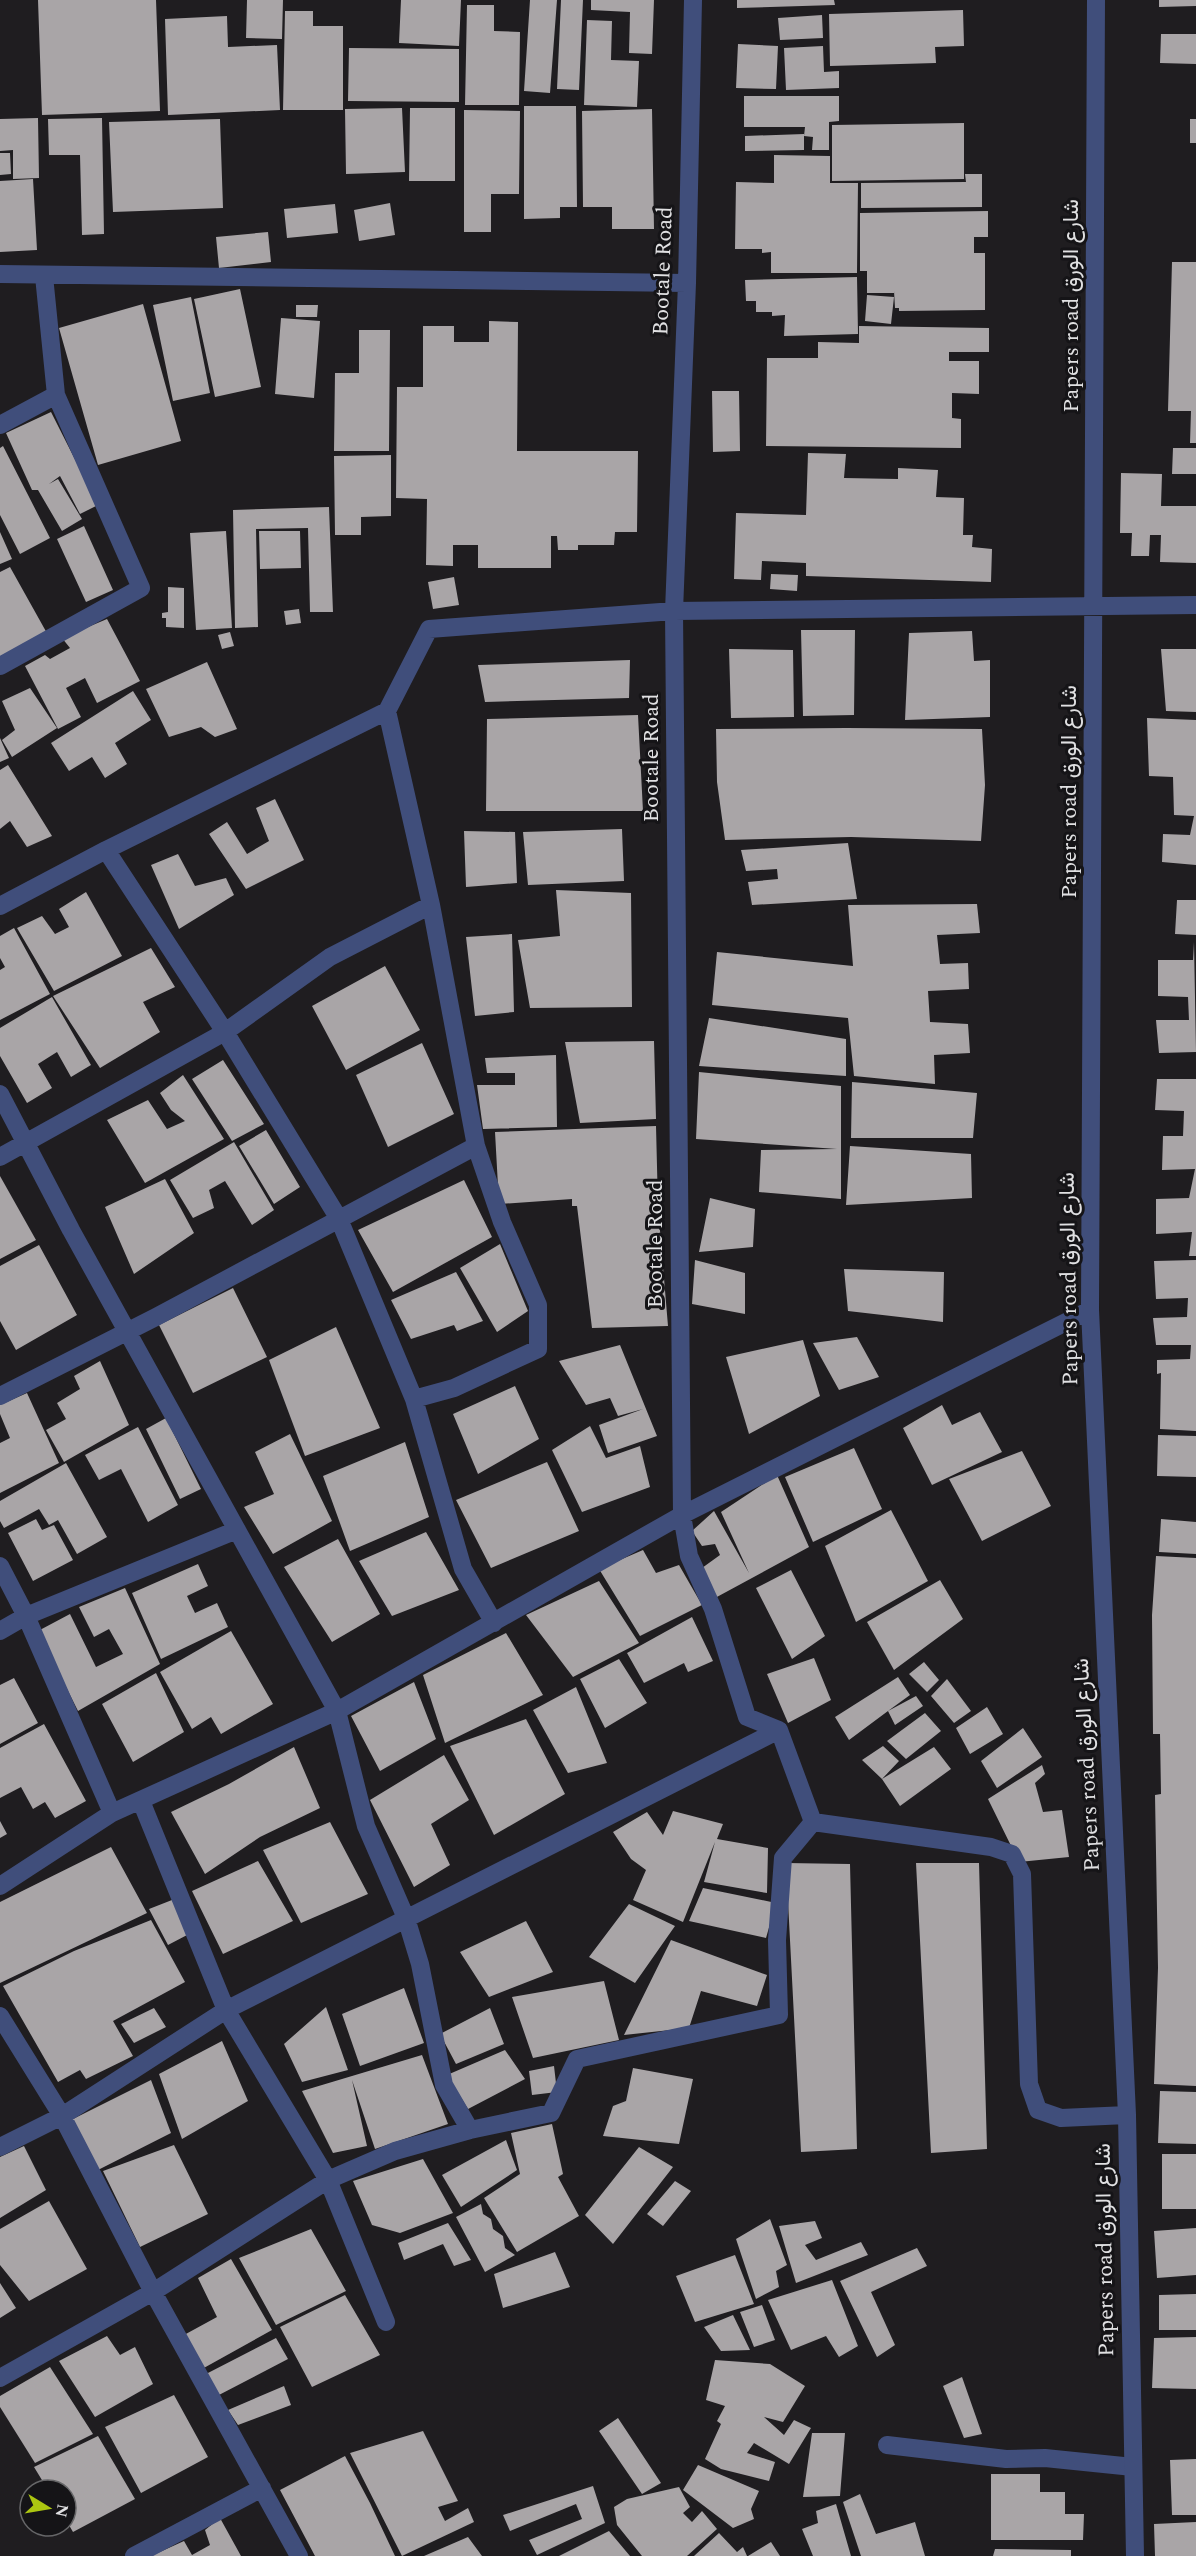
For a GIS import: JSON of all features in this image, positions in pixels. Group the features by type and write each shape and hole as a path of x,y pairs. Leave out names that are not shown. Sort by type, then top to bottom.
{"street":[{"name":"Bootale Road","path":"693,0 687,284 674,610 682,1515 689,1556 713,1609 747,1717 779,1730"},
{"name":"Papers road شارع الورق","path":"1096,0 1090,1310 1127,2115 1135,2556"},
{"path":"0,274 687,284"},
{"path":"0,666 141,588 56,395 44,276"},
{"path":"0,425 56,395"},
{"path":"0,906 106,850 387,711 429,629 674,610 1196,605"},
{"path":"387,711 431,904 476,1146 502,1222 538,1305 538,1349 454,1388 414,1399"},
{"path":"106,850 225,1032 339,1219 414,1399 463,1569 494,1623"},
{"path":"0,1157 225,1032 330,957 431,904"},
{"path":"0,1094 337,1711 366,1826 406,1918 420,1964 444,2085 470,2130"},
{"path":"0,1396 128,1331 476,1146"},
{"path":"0,1886 112,1813 337,1711 682,1515 1090,1310"},
{"path":"0,1631 26,1616 237,1530"},
{"path":"0,1566 26,1616 112,1813"},
{"path":"0,2148 62,2116 226,2010 779,1730 813,1822"},
{"path":"141,1801 226,2010 328,2180 386,2322"},
{"path":"813,1822 991,1847 1012,1854 1022,1874 1029,2084 1038,2110 1061,2118 1127,2115"},
{"path":"0,2378 153,2292 328,2180 395,2151 470,2130 551,2113 578,2059 778,2015 777,1940 783,1858 813,1822"},
{"path":"0,2016 62,2116 153,2292 299,2556"},
{"path":"887,2445 1006,2459 1045,2458 1133,2467"},
{"path":"134,2556 262,2488"}],"building":[{"path":"38,0 156,0 160,111 42,115"},
{"path":"247,0 283,0 282,39 246,38"},
{"path":"401,0 461,0 459,46 399,43"},
{"path":"530,0 557,0 550,93 524,91"},
{"path":"561,0 583,0 579,90 557,89"},
{"path":"591,0 654,0 652,54 629,53 630,12 591,10"},
{"path":"737,0 834,0 835,5 737,8"},
{"path":"1159,0 1196,0 1196,6 1159,7"},
{"path":"467,5 494,5 494,31 520,32 519,105 465,105"},
{"path":"963,10 964,46 935,47 936,63 830,66 829,14"},
{"path":"285,11 313,11 313,26 343,26 343,110 283,110"},
{"path":"822,15 823,38 780,40 778,18"},
{"path":"227,16 228,47 277,45 280,110 168,115 165,19"},
{"path":"587,20 612,21 611,60 639,61 637,107 584,105"},
{"path":"1161,34 1196,34 1196,64 1160,63"},
{"path":"738,44 778,46 776,89 736,88"},
{"path":"823,46 824,72 839,71 839,88 786,90 784,48"},
{"path":"349,48 459,49 459,102 348,101"},
{"path":"744,96 839,96 839,121 829,122 829,150 812,150 813,137 804,136 805,127 744,127"},
{"path":"524,106 576,106 577,207 560,207 560,218 524,219"},
{"path":"402,108 405,172 346,174 345,109"},
{"path":"410,108 455,108 455,181 409,181"},
{"path":"652,109 654,229 612,229 612,207 583,207 582,111"},
{"path":"464,110 520,111 519,194 491,194 491,232 464,232"},
{"path":"38,118 39,178 13,179 13,150 0,151 0,119"},
{"path":"102,118 104,234 82,235 80,155 49,155 48,119"},
{"path":"220,119 223,208 113,212 109,122"},
{"path":"1190,119 1196,119 1196,143 1190,143"},
{"path":"964,123 964,179 832,181 832,125"},
{"path":"804,134 804,150 745,151 745,136"},
{"path":"0,153 10,153 11,174 0,175"},
{"path":"774,155 830,156 830,183 858,183 857,273 771,273 771,252 762,253 762,249 735,249 736,182 774,183"},
{"path":"965,174 982,174 982,207 861,208 861,183 966,182"},
{"path":"33,179 37,250 0,252 0,181"},
{"path":"390,203 395,235 359,241 354,210"},
{"path":"335,204 338,233 287,238 284,209"},
{"path":"988,211 988,237 974,237 974,253 985,253 985,310 899,311 899,308 895,308 894,291 894,293 867,293 867,271 860,271 860,213"},
{"path":"268,232 271,262 219,268 216,237"},
{"path":"1172,262 1196,262 1196,443 1190,443 1191,411 1168,411"},
{"path":"857,277 858,334 784,336 785,315 772,316 772,312 756,312 756,301 746,301 745,280"},
{"path":"240,289 261,387 215,397 194,299"},
{"path":"867,295 894,297 891,324 865,321"},
{"path":"191,297 210,393 173,401 153,305"},
{"path":"143,304 181,441 98,465 59,328"},
{"path":"296,305 318,305 317,317 296,317"},
{"path":"281,318 320,321 314,398 275,394"},
{"path":"489,321 518,322 517,451 638,451 637,532 615,532 614,545 578,545 578,550 558,550 557,536 551,536 551,568 478,568 478,545 453,545 453,566 426,565 427,499 396,498 397,387 423,387 423,326 454,326 454,342 489,342"},
{"path":"859,326 989,328 989,352 949,352 949,361 979,361 979,394 952,393 952,418 961,419 961,448 766,446 767,358 818,358 818,342 859,343"},
{"path":"359,330 390,330 389,451 334,451 335,373 359,373"},
{"path":"712,391 739,391 740,451 713,452"},
{"path":"51,412 98,505 80,514 60,476 49,484 58,479 82,519 62,531 38,490 32,490 6,433"},
{"path":"3,446 50,538 20,554 0,515 0,448"},
{"path":"1173,448 1196,448 1196,474 1172,474"},
{"path":"808,453 846,454 844,478 898,479 898,468 938,470 936,497 964,498 963,535 973,535 972,547 992,549 991,582 806,576 806,563 762,561 761,580 734,579 736,513 806,515"},
{"path":"391,455 391,516 361,517 361,535 335,535 334,456"},
{"path":"1121,473 1162,474 1161,506 1196,506 1196,563 1160,562 1161,535 1150,535 1149,556 1131,556 1132,533 1120,533"},
{"path":"329,507 333,612 310,612 308,528 256,529 258,627 235,628 233,510"},
{"path":"84,526 113,590 86,602 57,539"},
{"path":"226,531 232,628 196,630 190,533"},
{"path":"259,531 300,531 301,568 260,569"},
{"path":"0,532 12,559 0,564"},
{"path":"10,567 48,635 0,663 0,572"},
{"path":"771,574 798,575 797,591 770,589"},
{"path":"454,577 459,605 433,609 428,582"},
{"path":"168,587 184,588 184,628 166,627 166,618 162,618 162,613 168,612"},
{"path":"299,609 301,623 286,625 284,611"},
{"path":"107,619 140,681 97,703 85,678 66,688 81,717 58,729 25,666 45,655 50,659 70,648 62,638"},
{"path":"801,630 855,630 854,715 803,716"},
{"path":"972,631 974,661 990,660 990,717 905,720 909,633"},
{"path":"230,632 234,646 222,649 218,635"},
{"path":"729,649 793,650 794,717 731,718"},
{"path":"1161,649 1196,649 1196,712 1166,711"},
{"path":"630,660 629,698 485,702 478,665"},
{"path":"207,662 237,729 215,737 201,727 169,737 146,689"},
{"path":"30,688 57,728 12,757 2,740 15,730 2,701"},
{"path":"133,691 151,720 115,743 127,764 105,778 92,757 69,771 51,743"},
{"path":"638,715 643,811 486,811 487,719"},
{"path":"1147,718 1196,720 1196,865 1162,862 1163,834 1190,835 1194,816 1174,815 1173,777 1149,776"},
{"path":"716,729 982,729 985,785 981,841 851,837 725,840 717,782"},
{"path":"0,738 9,758 0,762"},
{"path":"8,765 52,836 27,847 10,821 0,829 0,770"},
{"path":"275,799 304,860 246,889 209,834 227,822 247,854 269,841 256,808"},
{"path":"622,829 624,881 528,885 523,832"},
{"path":"464,831 515,832 517,883 466,887"},
{"path":"848,843 857,899 752,905 748,882 778,879 777,869 746,871 741,850"},
{"path":"178,854 195,886 226,878 234,895 179,929 151,865"},
{"path":"556,890 631,893 632,1007 530,1008 518,940 560,936"},
{"path":"86,892 122,956 54,991 17,928 42,916 55,934 69,927 59,909"},
{"path":"1177,900 1196,900 1196,935 1175,934"},
{"path":"977,904 980,933 937,935 940,964 968,963 969,989 928,991 930,1022 968,1024 970,1053 934,1055 935,1084 854,1076 848,1018 712,1005 717,952 853,966 848,905"},
{"path":"14,928 50,994 0,1020 0,970 5,967 0,958 0,936"},
{"path":"512,934 514,1012 475,1016 466,937"},
{"path":"1194,942 1196,1052 1159,1053 1156,1020 1189,1020 1188,997 1158,996 1158,960 1193,960"},
{"path":"151,948 175,987 143,1002 160,1032 100,1068 53,996"},
{"path":"385,966 420,1030 346,1070 312,1006"},
{"path":"52,997 91,1065 71,1077 57,1052 38,1064 52,1088 27,1103 0,1056 0,1028"},
{"path":"709,1018 846,1039 846,1076 699,1066"},
{"path":"654,1041 656,1119 580,1123 565,1042"},
{"path":"422,1043 454,1114 388,1147 356,1075"},
{"path":"556,1055 557,1127 483,1129 477,1085 515,1085 515,1073 487,1073 485,1058"},
{"path":"223,1060 264,1124 232,1141 192,1079"},
{"path":"699,1072 841,1086 841,1199 759,1192 761,1150 837,1149 696,1139"},
{"path":"183,1075 224,1139 145,1183 107,1120 148,1100 167,1129 185,1121 171,1110 160,1093"},
{"path":"1157,1079 1196,1079 1196,1256 1189,1256 1192,1232 1156,1234 1156,1199 1189,1198 1195,1169 1162,1170 1163,1136 1183,1136 1184,1111 1155,1110"},
{"path":"852,1082 977,1093 973,1138 851,1138"},
{"path":"656,1126 658,1207 668,1326 592,1328 577,1206 572,1206 572,1199 499,1204 495,1132"},
{"path":"266,1130 300,1187 274,1204 239,1146"},
{"path":"234,1142 274,1210 252,1225 225,1181 209,1190 214,1208 193,1218 170,1180"},
{"path":"850,1146 971,1154 972,1198 846,1205"},
{"path":"0,1176 36,1240 0,1259"},
{"path":"165,1179 194,1233 134,1274 105,1207"},
{"path":"464,1180 492,1237 393,1292 358,1230"},
{"path":"710,1198 755,1209 753,1247 699,1252"},
{"path":"500,1244 528,1311 497,1332 460,1268"},
{"path":"39,1245 77,1315 16,1350 0,1321 0,1266"},
{"path":"695,1260 745,1273 745,1314 692,1304"},
{"path":"1196,1260 1196,1431 1160,1429 1161,1373 1157,1374 1157,1360 1190,1359 1191,1345 1156,1345 1153,1318 1187,1317 1188,1298 1156,1299 1154,1261"},
{"path":"844,1269 944,1272 943,1322 848,1311"},
{"path":"456,1272 483,1321 457,1331 454,1325 411,1339 391,1300"},
{"path":"233,1288 267,1357 193,1393 159,1325"},
{"path":"336,1327 380,1428 305,1456 269,1360"},
{"path":"857,1337 879,1377 839,1390 813,1343"},
{"path":"803,1340 820,1396 749,1434 726,1357"},
{"path":"620,1345 657,1436 608,1453 599,1425 643,1409 618,1416 610,1398 586,1405 559,1361"},
{"path":"100,1361 129,1425 64,1462 46,1430 66,1419 57,1403 80,1389 74,1376"},
{"path":"515,1386 539,1439 478,1474 453,1414"},
{"path":"27,1393 59,1463 0,1493 0,1443 10,1438 0,1414 0,1405"},
{"path":"942,1405 952,1425 980,1412 1002,1452 932,1485 903,1428"},
{"path":"166,1418 201,1489 180,1499 146,1429"},
{"path":"590,1426 606,1458 640,1446 650,1487 582,1512 552,1450"},
{"path":"138,1427 178,1505 148,1522 121,1469 99,1480 85,1455"},
{"path":"290,1434 332,1521 273,1554 244,1507 274,1494 255,1452"},
{"path":"1158,1435 1196,1436 1196,1477 1157,1476"},
{"path":"405,1442 429,1517 350,1551 323,1476"},
{"path":"854,1448 882,1509 813,1542 785,1477"},
{"path":"1022,1451 1051,1506 982,1541 949,1479"},
{"path":"547,1462 579,1531 491,1568 456,1500"},
{"path":"66,1463 107,1537 77,1554 58,1520 49,1525 39,1509 4,1528 0,1521 0,1501"},
{"path":"777,1475 809,1547 715,1598 702,1568 720,1555 715,1544 702,1546 692,1531 714,1511 749,1573 721,1512"},
{"path":"891,1510 928,1581 856,1622 825,1546"},
{"path":"36,1519 42,1530 54,1525 73,1560 33,1581 8,1533"},
{"path":"1161,1519 1196,1522 1196,1554 1159,1552"},
{"path":"426,1532 459,1590 392,1616 359,1561"},
{"path":"338,1539 380,1614 332,1642 284,1567"},
{"path":"643,1550 656,1573 679,1565 702,1605 640,1636 599,1569"},
{"path":"1156,1556 1196,1558 1196,2086 1154,2084 1158,1968 1155,1795 1161,1794 1160,1734 1153,1734 1152,1615"},
{"path":"198,1564 208,1586 187,1596 195,1613 217,1603 228,1627 161,1659 132,1593"},
{"path":"791,1570 825,1636 792,1659 756,1588"},
{"path":"940,1580 963,1619 894,1670 867,1622"},
{"path":"599,1581 639,1643 573,1677 526,1615"},
{"path":"125,1588 160,1664 78,1711 38,1631 70,1614 96,1667 123,1654 109,1629 94,1637 79,1607"},
{"path":"692,1617 713,1661 688,1672 684,1663 644,1683 627,1653"},
{"path":"231,1631 273,1704 221,1734 211,1717 192,1729 160,1672"},
{"path":"506,1633 543,1695 445,1743 423,1675"},
{"path":"814,1658 831,1700 788,1723 767,1674"},
{"path":"619,1659 647,1703 605,1728 580,1679"},
{"path":"924,1662 939,1680 927,1692 909,1674"},
{"path":"156,1673 184,1732 133,1762 102,1704"},
{"path":"898,1677 910,1695 849,1740 835,1717"},
{"path":"14,1678 38,1723 0,1744 0,1685"},
{"path":"947,1679 971,1711 954,1723 931,1696"},
{"path":"414,1682 436,1739 380,1771 351,1716"},
{"path":"576,1687 607,1763 568,1773 533,1710"},
{"path":"916,1696 923,1706 895,1725 888,1711"},
{"path":"987,1707 1003,1734 970,1754 956,1728"},
{"path":"925,1713 941,1731 906,1759 887,1741"},
{"path":"526,1719 565,1794 494,1835 450,1746"},
{"path":"44,1724 86,1801 55,1818 45,1802 33,1809 21,1787 0,1798 0,1748"},
{"path":"1023,1728 1042,1757 997,1788 981,1761"},
{"path":"883,1746 899,1761 882,1779 862,1760"},
{"path":"294,1747 320,1808 260,1837 205,1874 171,1812 229,1784"},
{"path":"934,1747 951,1769 900,1806 882,1779"},
{"path":"444,1755 469,1800 431,1824 450,1865 414,1887 370,1800"},
{"path":"1042,1765 1045,1774 1035,1783 1043,1812 1062,1810 1069,1857 1019,1862 988,1799"},
{"path":"673,1811 723,1824 717,1839 768,1848 767,1893 704,1882 715,1842 683,1922 633,1900 646,1870 631,1859 613,1832 647,1812 663,1835"},
{"path":"0,1821 7,1834 0,1838"},
{"path":"330,1822 368,1894 301,1923 263,1850"},
{"path":"111,1847 147,1913 0,1983 0,1902"},
{"path":"258,1861 293,1921 223,1954 192,1891"},
{"path":"786,1863 850,1864 857,2149 801,2152"},
{"path":"916,1863 979,1863 987,2149 931,2153"},
{"path":"703,1888 776,1903 766,1938 689,1921"},
{"path":"172,1900 189,1934 168,1945 149,1909"},
{"path":"629,1904 675,1926 635,1983 589,1957"},
{"path":"151,1920 185,1982 113,2021 133,2056 86,2079 80,2070 58,2082 3,1986 74,1951"},
{"path":"526,1921 553,1972 489,1997 460,1952"},
{"path":"671,1940 767,1975 757,2006 701,1991 689,2028 624,2035"},
{"path":"604,1981 619,2040 533,2058 512,1997"},
{"path":"404,1988 424,2043 360,2066 342,2014"},
{"path":"326,2007 348,2070 302,2082 284,2044"},
{"path":"154,2008 166,2027 134,2043 121,2024"},
{"path":"490,2008 504,2044 456,2064 440,2034"},
{"path":"222,2041 248,2101 182,2139 159,2074"},
{"path":"505,2050 525,2079 468,2109 447,2075"},
{"path":"422,2055 448,2124 375,2149 352,2080 367,2146 333,2153 302,2091"},
{"path":"554,2066 557,2092 532,2095 529,2071"},
{"path":"633,2068 693,2079 679,2144 603,2136 613,2106 626,2101"},
{"path":"151,2080 171,2133 96,2171 69,2121"},
{"path":"1160,2091 1196,2092 1196,2144 1158,2143"},
{"path":"552,2124 563,2174 558,2177 579,2216 517,2252 484,2198 520,2174 511,2133"},
{"path":"506,2140 517,2170 461,2207 442,2175"},
{"path":"174,2145 208,2214 140,2247 103,2171"},
{"path":"24,2146 46,2190 0,2218 0,2157"},
{"path":"639,2147 673,2167 613,2244 585,2215"},
{"path":"1162,2154 1196,2154 1196,2209 1162,2209"},
{"path":"423,2159 453,2213 400,2233 372,2225 353,2181"},
{"path":"675,2181 691,2191 663,2226 647,2214"},
{"path":"49,2201 87,2269 29,2301 0,2265 0,2229"},
{"path":"481,2204 483,2214 491,2219 493,2229 503,2236 505,2248 515,2255 485,2272 456,2217"},
{"path":"770,2219 787,2265 776,2271 779,2287 756,2299 736,2239"},
{"path":"815,2221 822,2238 805,2245 816,2260 861,2242 868,2255 796,2283 779,2226"},
{"path":"448,2223 471,2260 454,2266 443,2244 404,2260 398,2243"},
{"path":"1196,2228 1196,2275 1157,2278 1154,2231"},
{"path":"311,2229 346,2291 276,2325 239,2258"},
{"path":"917,2248 927,2266 871,2292 895,2345 877,2357 840,2281"},
{"path":"555,2252 570,2287 503,2308 494,2274"},
{"path":"735,2255 754,2304 695,2322 676,2276"},
{"path":"231,2259 272,2330 202,2369 184,2335 217,2317 198,2278"},
{"path":"832,2280 858,2346 839,2357 826,2336 791,2350 768,2300"},
{"path":"0,2283 16,2308 0,2318"},
{"path":"1196,2294 1196,2330 1159,2330 1159,2295"},
{"path":"345,2295 380,2355 312,2387 280,2327"},
{"path":"762,2305 775,2340 754,2347 740,2312"},
{"path":"733,2315 750,2350 721,2351 704,2327"},
{"path":"107,2336 120,2355 135,2347 153,2384 95,2417 59,2361"},
{"path":"1196,2337 1196,2389 1152,2388 1154,2338"},
{"path":"276,2338 288,2359 217,2396 206,2374"},
{"path":"715,2360 770,2364 805,2386 783,2422 764,2417 784,2435 794,2420 811,2428 789,2464 754,2443 747,2453 775,2462 769,2481 721,2469 705,2459 721,2424 717,2421 725,2406 706,2400"},
{"path":"50,2367 93,2434 35,2463 0,2407 0,2396"},
{"path":"962,2377 982,2434 964,2438 943,2386"},
{"path":"284,2386 291,2405 238,2425 228,2410"},
{"path":"174,2395 208,2457 141,2493 105,2427"},
{"path":"618,2418 661,2483 642,2494 599,2431"},
{"path":"423,2431 458,2501 438,2507 445,2521 468,2508 474,2522 402,2556 350,2453"},
{"path":"812,2433 845,2433 840,2496 803,2497"},
{"path":"98,2436 135,2499 78,2529 78,2478 41,2478 34,2467"},
{"path":"345,2456 395,2556 315,2556 280,2490"},
{"path":"1196,2459 1196,2515 1172,2515 1170,2460"},
{"path":"698,2465 759,2491 751,2509 754,2519 733,2528 683,2490"},
{"path":"991,2474 1040,2474 1040,2492 1065,2492 1065,2514 1084,2514 1083,2540 991,2540"},
{"path":"593,2486 605,2523 537,2555 529,2540 582,2519 576,2504 510,2531 503,2515"},
{"path":"679,2487 690,2507 683,2513 692,2522 702,2511 717,2529 687,2556 642,2556 617,2525 614,2507 627,2499"},
{"path":"860,2494 876,2534 915,2522 925,2556 861,2556 843,2502"},
{"path":"836,2504 851,2556 813,2556 802,2529 818,2523 816,2511"},
{"path":"220,2518 241,2556 151,2556 184,2541 192,2555 210,2545 205,2530"},
{"path":"1196,2522 1196,2556 1155,2556 1154,2524"},
{"path":"609,2531 630,2556 559,2556"},
{"path":"719,2533 737,2552 743,2547 747,2556 694,2556"},
{"path":"468,2537 482,2556 424,2556"},
{"path":"771,2542 780,2556 748,2556"},
{"path":"995,2549 1071,2550 1071,2556 993,2556"}]}
